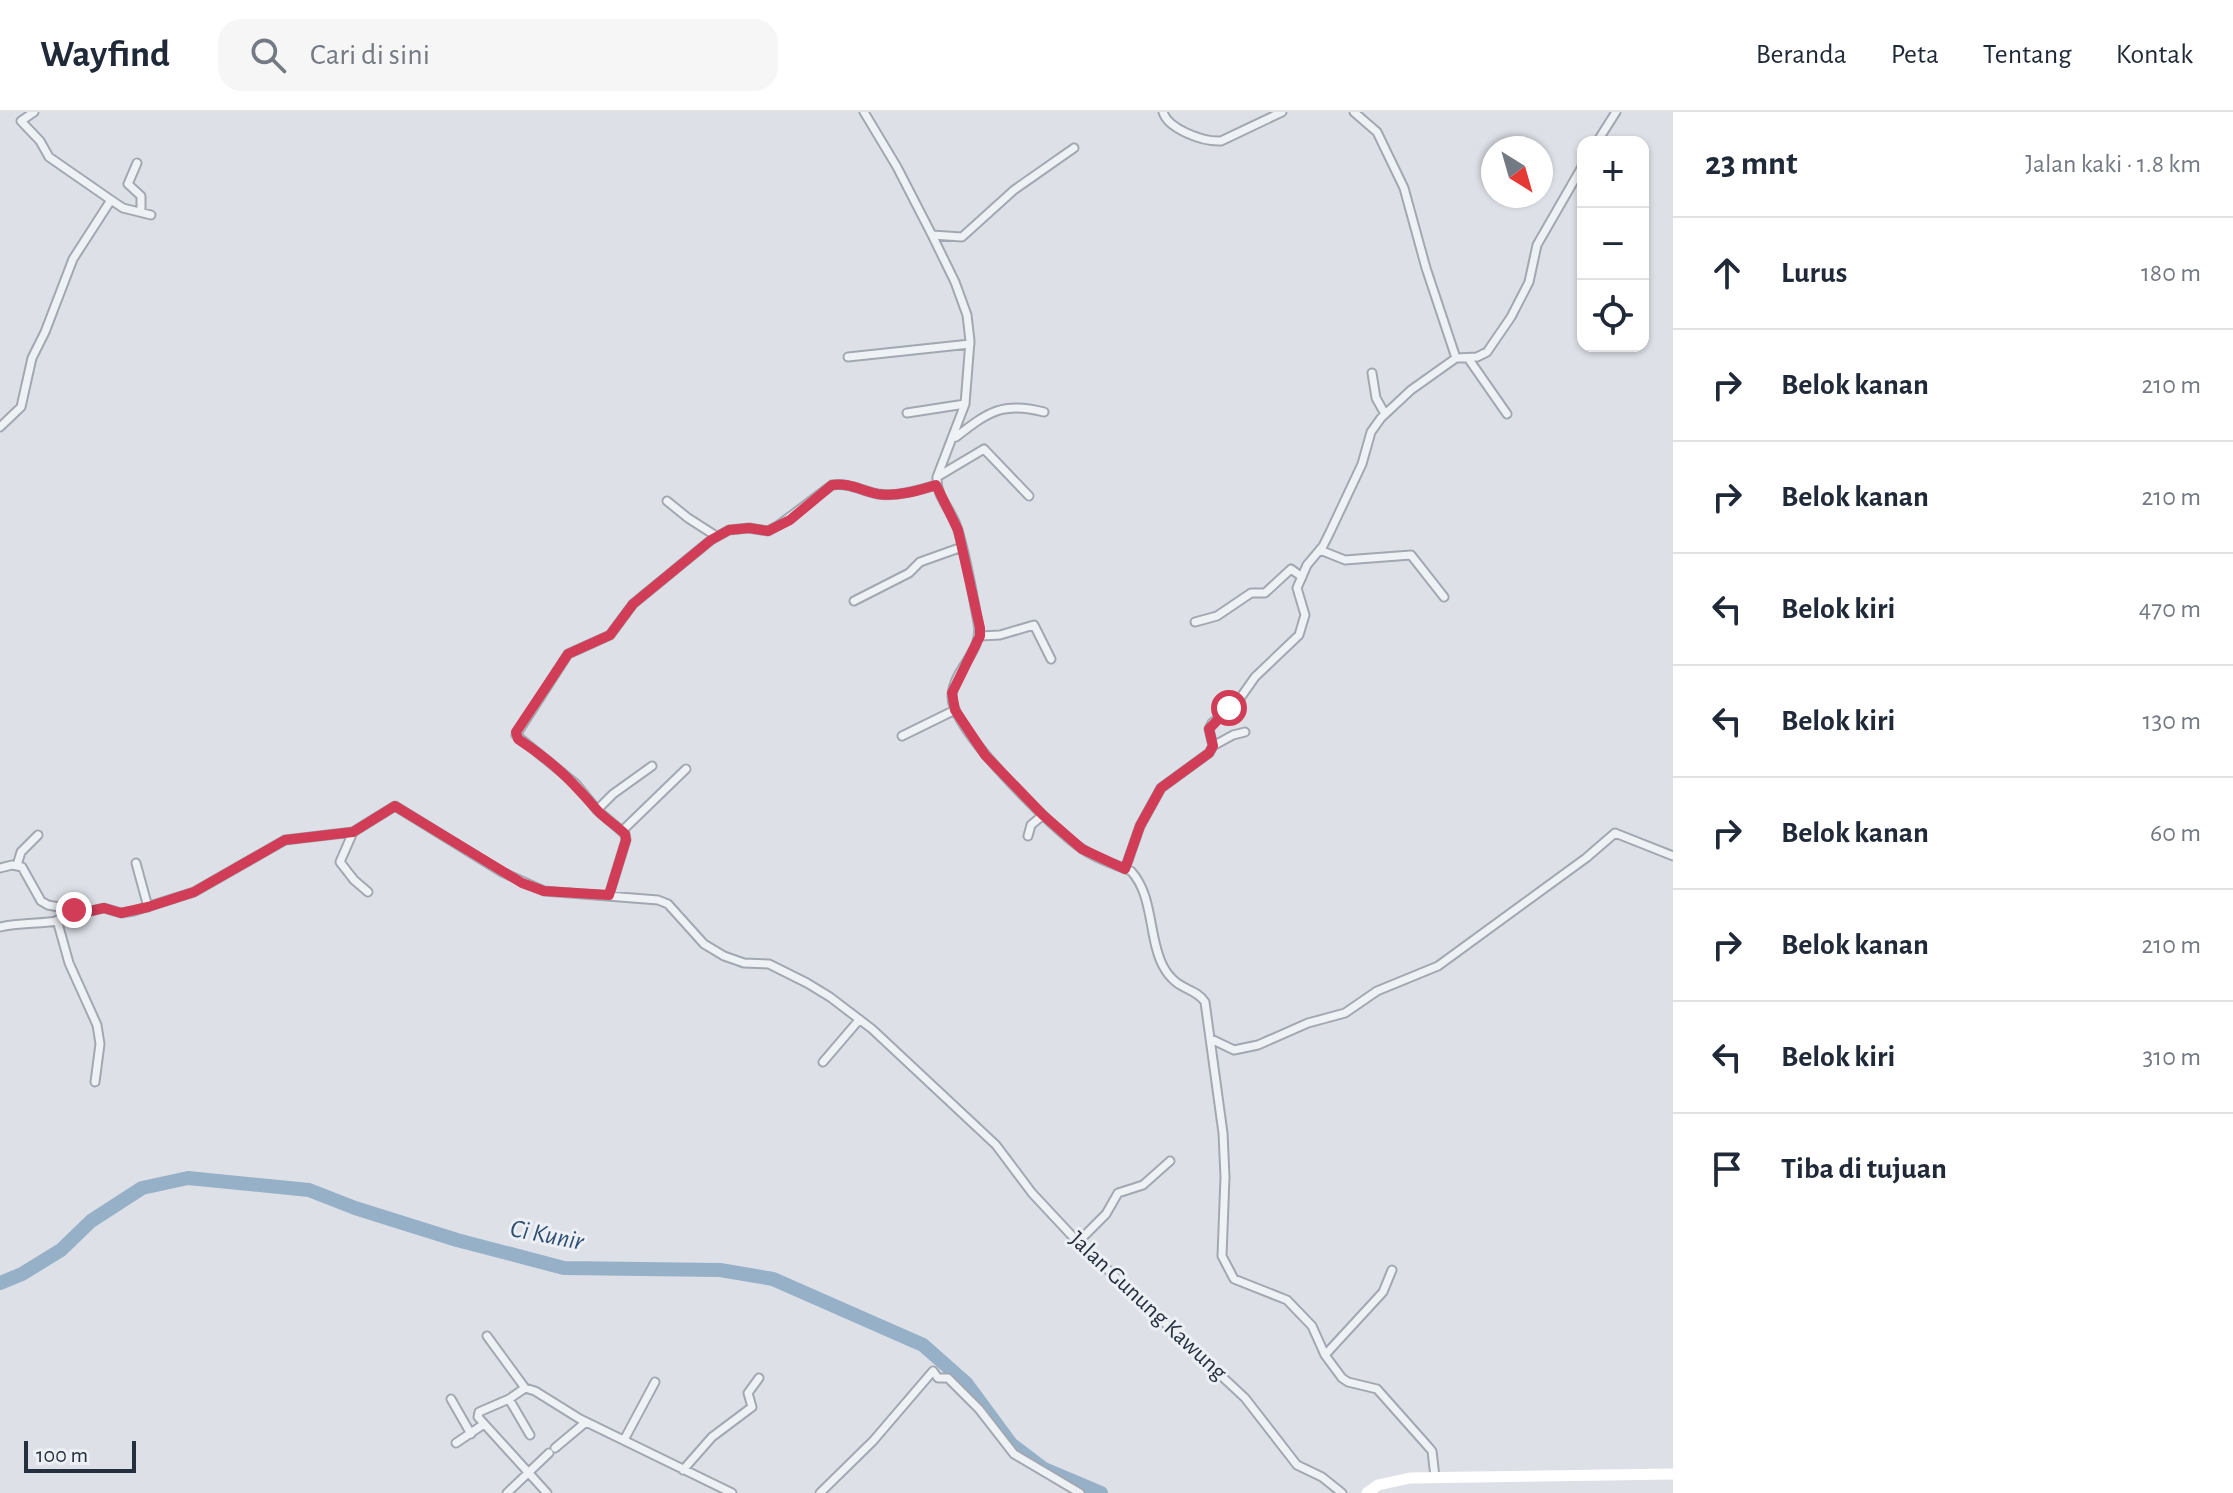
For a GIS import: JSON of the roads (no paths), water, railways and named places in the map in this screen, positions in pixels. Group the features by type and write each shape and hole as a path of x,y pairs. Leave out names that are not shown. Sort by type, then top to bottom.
{"street":[{"path":"864,112 932,235 960,293 967,315 970,344 965,404 937,481 954,519 962,547 980,636 952,693 955,710 985,755 1043,815 1082,849 1135,876 1141,888 1154,945 1168,974 1173,982 1200,996 1205,1002 1223,1133 1222,1256 1234,1279 1287,1300 1312,1326 1325,1355 1342,1378 1377,1389 1410,1424 1432,1451 1435,1477"},
{"path":"1163,112 1170,124 1210,142 1221,141 1282,112"},
{"path":"1354,112 1377,132 1404,188 1456,358"},
{"path":"1601,136 1616,112"},
{"path":"28,113 21,121 40,141 49,157 123,208 141,210 151,215"},
{"path":"932,235 962,237 1014,190 1074,148"},
{"path":"137,163 128,184 141,196 141,210"},
{"path":"1213,746 1209,729 1212,723 1241,698 1273,657 1299,635 1305,615 1297,588 1307,565 1320,550 1362,464 1371,432 1411,390 1456,358 1477,357 1487,352 1515,311 1529,282 1537,245 1577,175"},
{"path":"0,427 21,407 32,358 73,259 111,200"},
{"path":"848,357 970,344"},
{"path":"1468,358 1507,414"},
{"path":"1372,373 1376,398 1385,414"},
{"path":"907,413 965,404"},
{"path":"953,439 980,418 999,409 1028,407 1044,412"},
{"path":"609,895 626,840 622,831 597,810 576,784 542,754 518,739 516,732 568,654 610,635 633,604 716,536 739,529 768,531 790,520 832,485 840,483 881,494 915,491 937,481 984,449 1029,496"},
{"path":"667,501 716,536"},
{"path":"854,601 909,573 920,562 962,547"},
{"path":"1320,550 1345,560 1411,555 1444,597"},
{"path":"1195,622 1220,615 1251,593 1265,593 1291,569 1302,577"},
{"path":"980,636 1000,635 1034,625 1051,659"},
{"path":"902,736 955,710"},
{"path":"1125,869 1140,826 1161,788 1207,755 1213,746 1245,732"},
{"path":"597,810 613,794 652,766"},
{"path":"622,831 686,769"},
{"name":"Jalan Gunung Kawung","path":"353,832 395,806 522,883 544,891 658,900 668,904 692,933 724,956 744,963 769,964 807,983 859,1020 914,1067 996,1145 1032,1193 1078,1242 1245,1398 1297,1465 1322,1477 1342,1493"},
{"path":"1028,836 1031,825 1043,815"},
{"path":"353,832 340,862 368,892"},
{"path":"0,927 75,918 104,908 121,913 148,907 194,892 285,840 353,832"},
{"path":"1211,1039 1234,1050 1250,1048 1308,1023 1345,1013 1377,991 1422,975 1561,877 1615,833 1673,856"},
{"path":"17,865 21,852 38,835"},
{"path":"136,863 148,907"},
{"path":"0,868 22,867 41,901 58,908 86,912"},
{"path":"57,920 69,963 97,1025 100,1044 95,1082"},
{"path":"823,1062 859,1020"},
{"path":"1078,1242 1106,1214 1118,1193 1143,1185 1170,1161"},
{"path":"1325,1355 1383,1292 1392,1270"},
{"path":"487,1336 525,1388 586,1422 732,1493"},
{"path":"820,1493 873,1441 933,1371 938,1378 945,1376 958,1388 1014,1454 1080,1493"},
{"path":"683,1470 712,1437 752,1407 748,1393 759,1378"},
{"path":"624,1440 655,1382"},
{"path":"525,1388 479,1412 478,1417 547,1493"},
{"path":"451,1399 471,1434"},
{"path":"509,1399 530,1435"},
{"path":"507,1493 586,1422"},
{"path":"456,1443 484,1424"},
{"path":"1367,1493 1378,1485 1394,1480 1435,1477 1673,1474"}],"waterway":[{"name":"Ci Kunir","path":"0,1283 22,1274 61,1250 91,1221 142,1188 188,1178 309,1190 457,1240 564,1268 720,1270 773,1279 923,1345 966,1383 1011,1444 1044,1469 1101,1493"}]}
